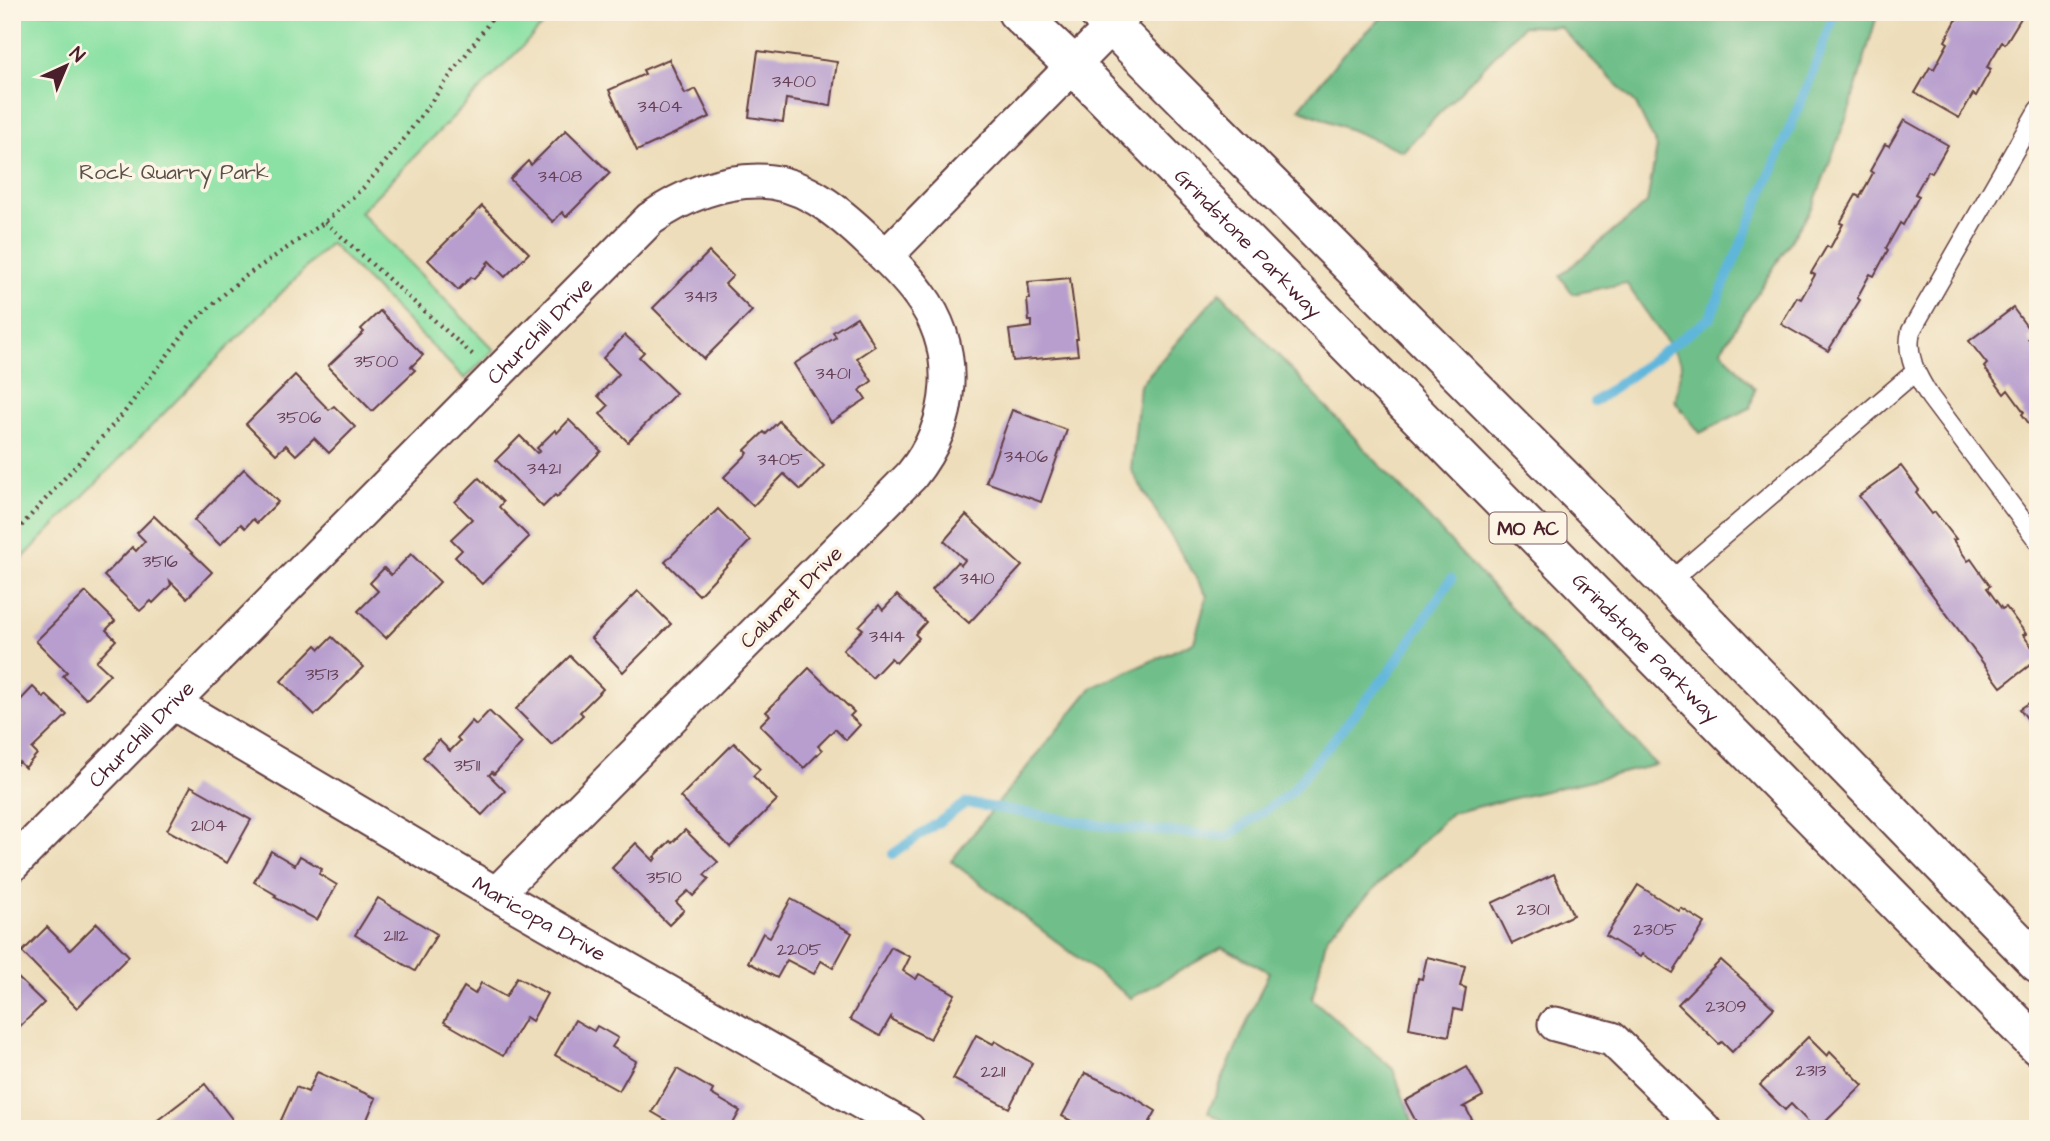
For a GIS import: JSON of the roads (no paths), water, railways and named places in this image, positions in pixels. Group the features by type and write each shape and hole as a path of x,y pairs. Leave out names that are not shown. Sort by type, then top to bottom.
{"main road":[{"name":"Grindstone Parkway","path":"1017,12 1073,65 2034,1045"},
{"name":"MO AC","path":"1112,16 2038,963"}],"street":[{"path":"886,256 1073,65 1112,16"},
{"name":"Churchill Drive","path":"12,865 650,219 675,202 717,185 761,181 798,189 833,207 886,256"},
{"name":"Calumet Drive","path":"496,894 923,461 934,442 943,417 948,391 947,362 939,330 920,294 886,256"},
{"name":"Maricopa Drive","path":"173,704 496,894 908,1129"},
{"path":"1555,1024 1612,1038 1704,1129"}],"lane":[{"path":"2038,110 1911,331 1908,344 1915,372 1930,397 2038,541"},
{"path":"1668,583 1915,372"}],"waterway":[{"path":"1594,402 1710,318 1809,82 1835,12"},
{"path":"893,854 966,803 1116,828 1228,836 1290,793 1390,671 1451,579"}],"park label":[{"name":"Rock Quarry Park","path":"174,172"}]}
